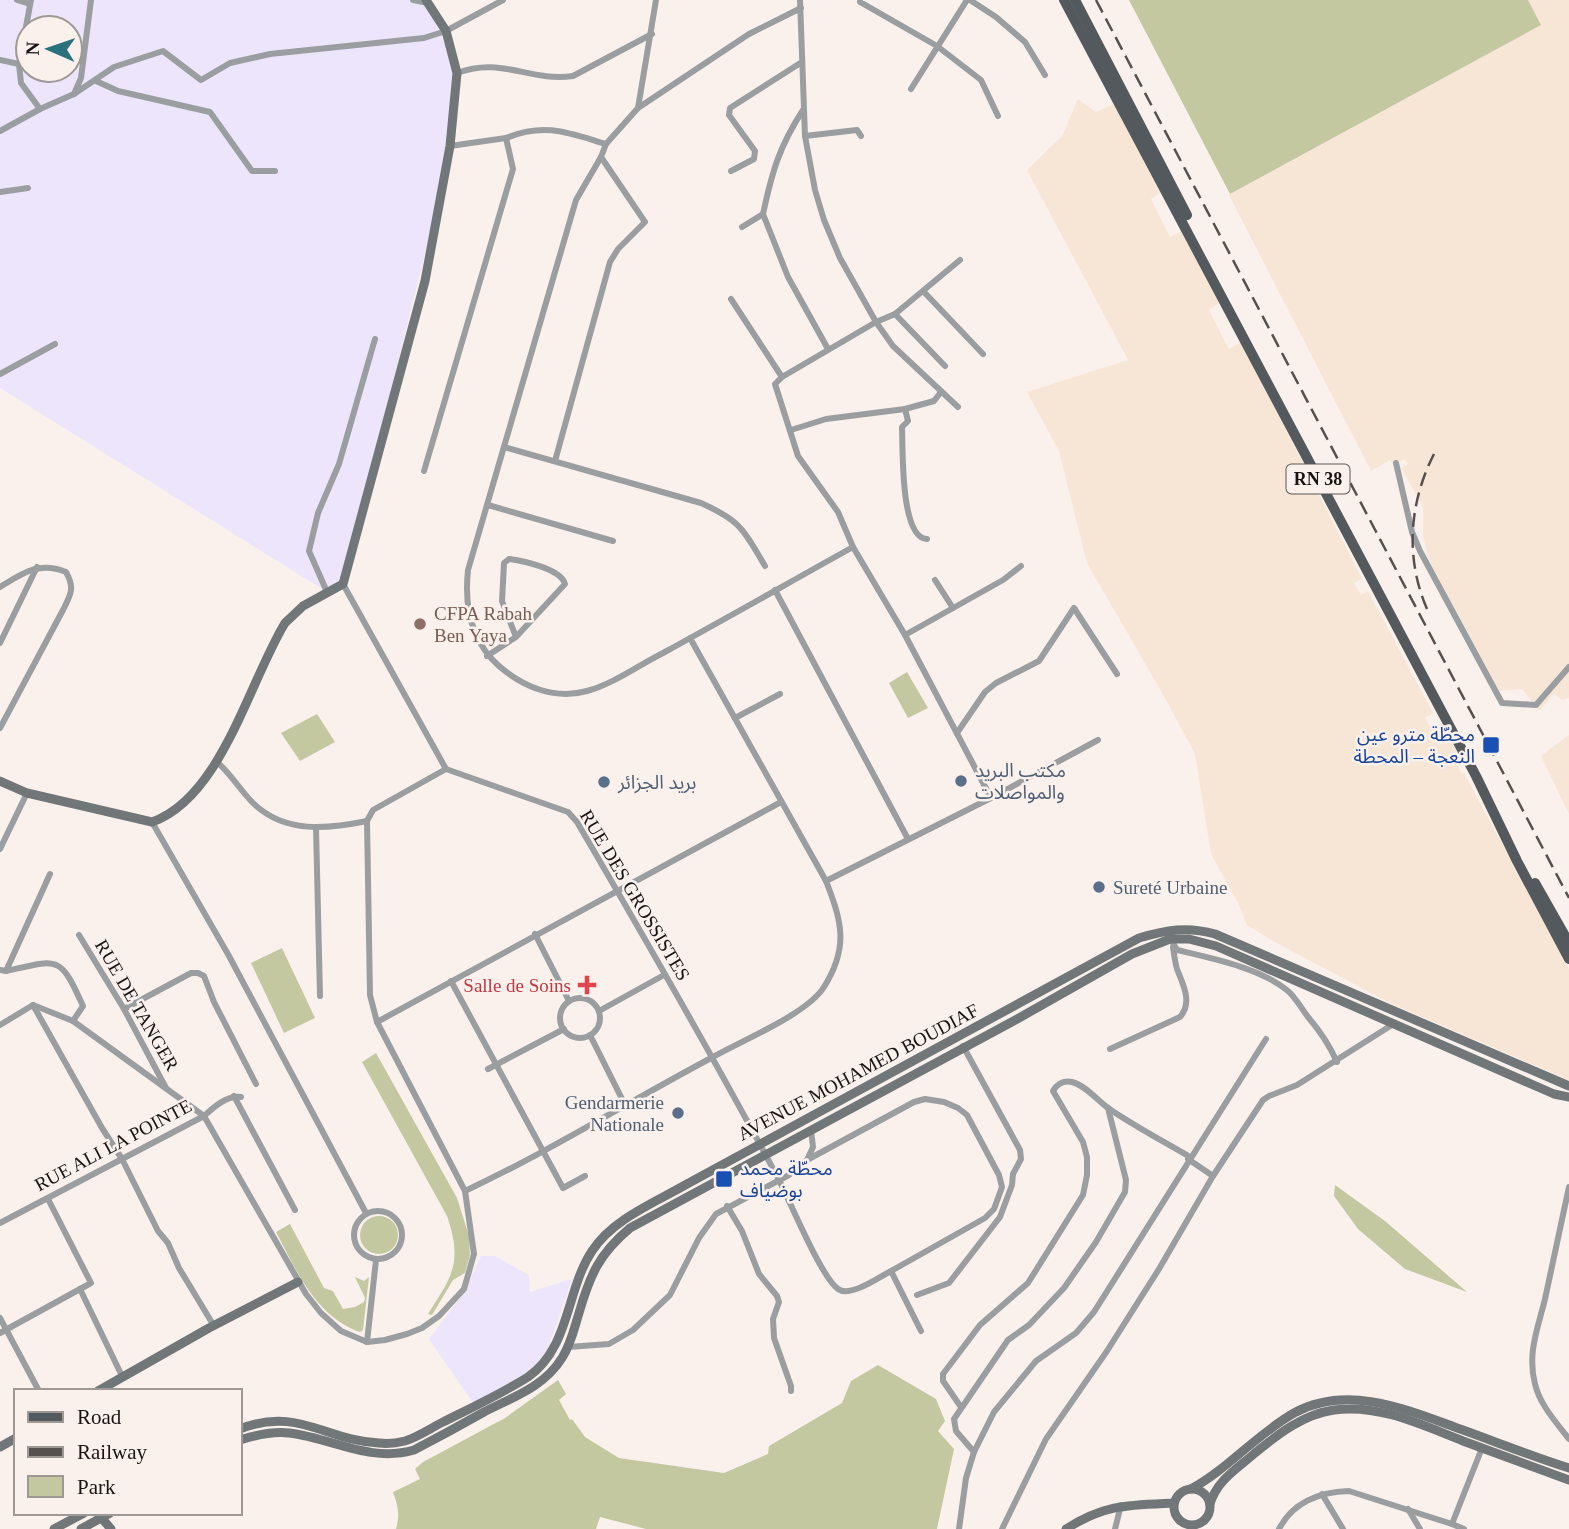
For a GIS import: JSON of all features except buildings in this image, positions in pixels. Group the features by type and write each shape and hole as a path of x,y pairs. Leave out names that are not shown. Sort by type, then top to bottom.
{"main road":[{"name":"RN 38","path":"1064,0 1138,127 1481,773 1522,859 1569,943"},
{"name":"RN 38","path":"1075,0 1138,127 1569,959"},
{"path":"0,780 27,793 152,822 169,815 189,799 216,762 285,623 303,606 343,584 425,281 450,146 457,73 446,31 427,2"},
{"name":"AVENUE MOHAMED BOUDIAF","path":"242,1439 257,1435 289,1433 361,1452 399,1454 411,1451 523,1394 547,1376 568,1347 588,1282 597,1262 614,1241 647,1219 1132,954 1170,938 1200,930 1215,934 1569,1086"},
{"name":"AVENUE MOHAMED BOUDIAF","path":"242,1429 278,1420 299,1422 359,1440 390,1443 405,1441 481,1403 529,1376 542,1363 560,1336 592,1251 614,1227 687,1184 1139,939 1189,939 1216,946 1554,1094 1569,1097"},
{"path":"101,1389 298,1282"},
{"path":"1337,1401 1377,1402 1407,1410 1568,1474 1482,1448 1379,1411 1332,1410 1311,1417 1272,1440 1216,1488 1204,1525 1181,1525 1174,1512 1174,1503 1180,1493 1211,1477 1278,1424 1296,1412 1337,1401"},
{"path":"1191,1489 1204,1493 1210,1504"},
{"path":"1066,1529 1107,1508 1174,1503"},
{"path":"54,1529 79,1515"},
{"path":"81,1529 103,1515"}],"street":[{"path":"17,0 31,2"},
{"path":"74,94 81,78 92,0"},
{"path":"413,0 427,2"},
{"path":"0,131 40,108 74,94 114,67 163,51 201,80 230,63 270,54 424,38 446,31 503,0"},
{"path":"638,108 656,0"},
{"path":"860,0 937,46 981,80 998,116"},
{"path":"911,89 969,0 996,17 1025,42 1045,75"},
{"path":"853,547 690,638 587,691 558,694 531,688 508,674 487,656 468,614 468,570 576,200 606,144 638,108 749,34 801,4 806,136 824,220 840,258 892,346 958,407"},
{"path":"457,73 478,66 492,66 533,75 560,78 573,76 652,34"},
{"path":"731,171 754,159 755,151 729,115 730,108 802,62"},
{"path":"96,81 118,91 211,112 252,171 275,170"},
{"path":"22,84 40,108"},
{"path":"804,109 777,157 763,214 788,277 828,349"},
{"path":"450,146 506,138 540,129 561,130 606,144"},
{"path":"806,136 857,130 861,136"},
{"path":"424,471 511,180 513,169 506,138"},
{"path":"555,460 610,262 618,249 645,222 601,157"},
{"path":"0,192 28,188"},
{"path":"742,228 763,214"},
{"path":"960,260 895,314 828,349 775,384 798,456 838,512 853,547 905,635 991,798"},
{"path":"924,292 983,354"},
{"path":"732,299 782,377"},
{"path":"895,314 946,366"},
{"path":"327,592 309,551 318,513 339,464 375,339"},
{"path":"0,374 55,344"},
{"path":"791,429 826,419 905,409 933,401 941,392"},
{"path":"905,409 908,421 902,427 905,495 912,526 917,535 927,539"},
{"path":"505,447 701,503 730,517 745,533 765,566"},
{"path":"1396,464 1412,532 1420,551 1502,703 1536,705 1569,667"},
{"path":"488,505 613,541"},
{"path":"487,656 516,637 565,584 560,575 509,559 504,563 502,601 516,637"},
{"path":"905,635 1003,580 1021,566"},
{"path":"0,587 37,567 55,567 66,572 72,583 70,595 0,728"},
{"path":"0,643 37,567"},
{"path":"935,580 953,608"},
{"path":"33,1005 74,1021 204,1116 298,1282 321,1313 341,1331 367,1342 385,1340 422,1328 439,1316 464,1289 474,1254 464,1191 377,1022 370,995 367,821 373,810 446,769 343,584"},
{"path":"775,590 908,839"},
{"path":"957,733 985,692 996,683 1039,661 1074,608 1117,674"},
{"path":"464,1191 544,1151 713,1056 794,1015 823,990 840,953 841,931 826,881 690,638"},
{"path":"735,718 780,694"},
{"path":"826,881 991,798 1098,740"},
{"path":"216,762 229,772 255,804 270,815 299,826 316,828 335,828 367,821"},
{"name":"RUE DES GROSSISTES","path":"446,769 568,812 577,822 713,1056 836,1288 843,1292 852,1291 891,1271"},
{"path":"0,849 27,793"},
{"path":"377,1022 781,802"},
{"path":"152,822 229,957 366,1213"},
{"path":"316,828 320,996"},
{"path":"3,971 50,874"},
{"path":"535,934 569,1001"},
{"name":"RUE DE TANGER","path":"79,935 124,1009 167,1091"},
{"path":"1110,1049 1180,1017 1185,1012 1186,992 1176,966 1170,938"},
{"path":"1170,938 1179,950 1257,974 1281,986 1292,995 1319,1029 1337,1062"},
{"path":"3,971 44,962 68,972 83,1006 74,1021"},
{"path":"124,1009 191,972 204,976 214,1002 256,1084"},
{"path":"599,1011 664,975"},
{"path":"451,981 563,1188 585,1176"},
{"path":"583,998 595,1004 599,1011 598,1027 590,1035 579,1038 564,1029 560,1014 569,1001 583,998"},
{"path":"0,1025 33,1005"},
{"path":"33,1005 122,1159 158,1231 168,1243 179,1268 214,1326"},
{"path":"1002,1529 1046,1439 1107,1351 1213,1176 1263,1100 1297,1086 1395,1023"},
{"path":"488,1069 564,1029"},
{"path":"590,1035 625,1105"},
{"path":"959,1529 966,1478 974,1452 994,1412 1036,1361 1076,1333 1094,1312 1266,1039"},
{"path":"917,1295 949,1283 962,1268 1000,1217 1012,1185 1013,1174 1021,1159 1020,1150 963,1046"},
{"path":"961,1407 943,1381 943,1374 980,1325 1028,1283 1083,1195 1087,1166 1083,1142 1053,1091 1060,1083 1072,1082 1213,1176"},
{"name":"RUE ALI LA POINTE","path":"0,1223 204,1116 215,1105 238,1097 295,1210"},
{"path":"568,1347 610,1344 633,1330 670,1295 704,1231 716,1214 727,1206 779,1181 800,1168 807,1160 914,1102 925,1099 944,1102 967,1115 999,1175 1002,1187 1000,1198 985,1218 891,1271 921,1331"},
{"path":"974,1452 953,1426 954,1419 998,1359 1008,1340 1029,1325 1064,1288 1096,1242 1125,1192 1126,1180 1108,1108"},
{"name":"AVENUE MOHAMED BOUDIAF","path":"807,1160 813,1147 811,1130"},
{"path":"1569,1187 1533,1341 1531,1363 1535,1386 1542,1403 1569,1439"},
{"path":"3,1331 91,1283 48,1199"},
{"path":"727,1206 742,1231 759,1274 777,1296 779,1302 773,1319 774,1338 791,1391"},
{"path":"378,1211 388,1213 397,1220 402,1241 394,1253 376,1260 363,1254 354,1239 357,1223 366,1213 378,1211"},
{"path":"367,1342 376,1260"},
{"path":"80,1289 122,1376"},
{"path":"0,1318 3,1331 38,1389"},
{"path":"1452,1524 1482,1448"},
{"path":"1279,1529 1286,1517 1307,1500 1322,1494 1349,1491 1464,1529"},
{"path":"1322,1494 1343,1529"},
{"path":"1115,1529 1121,1505"},
{"path":"1408,1509 1420,1529"}],"shaded area":[{"path":"0,0 426,0 457,73 446,168 343,584 327,592 0,388"},
{"path":"1528,0 1569,0 1569,698 1562,700 1554,694 1539,711 1522,689 1499,691 1429,560 1423,535 1423,507 1401,468 1408,464 1404,459 1394,466 1390,460 1371,471 1229,195 1541,25"},
{"path":"1078,99 1096,112 1114,104 1160,193 1151,199 1170,237 1181,231 1219,303 1209,310 1229,349 1241,342 1362,579 1354,583 1361,595 1368,591 1433,713 1425,718 1431,728 1441,723 1460,759 1458,760 1461,764 1458,767 1462,774 1464,773 1569,969 1569,1080 1390,1003 1247,925 1211,854 1195,754 1087,563 1059,451 1027,392 1128,360 1027,170 1062,136"},
{"path":"1569,735 1569,814 1541,756"},
{"path":"481,1256 495,1256 529,1275 530,1292 572,1279 547,1351 520,1377 474,1404 429,1339 464,1293"}],"green space":[{"path":"1129,0 1528,0 1541,25 1230,194"},
{"path":"907,672 928,708 908,718 889,683"},
{"path":"317,714 335,742 300,761 281,733"},
{"path":"282,948 315,1018 284,1033 251,963"},
{"path":"376,1053 457,1198 469,1236 470,1255 465,1273 453,1280 432,1315 428,1314 449,1279 452,1268 452,1232 447,1216 362,1062"},
{"path":"1335,1185 1385,1221 1467,1292 1405,1269 1358,1229 1334,1196"},
{"path":"379,1216 392,1222 398,1235 392,1248 379,1254 366,1248 360,1235 366,1222"},
{"path":"290,1224 324,1288 333,1291 343,1309 364,1302 365,1298 355,1277 364,1281 369,1277 363,1330 360,1332 345,1325 331,1315 309,1291 276,1232"},
{"path":"878,1365 936,1399 945,1421 938,1431 954,1449 937,1529 646,1529 600,1517 596,1529 396,1529 398,1510 393,1492 420,1479 415,1469 423,1462 505,1418 558,1380 566,1394 559,1400 570,1420 572,1419 585,1437 619,1458 724,1473 768,1454 769,1446 842,1403 851,1381"}],"railway":[{"path":"1096,0 1569,898"},
{"path":"1427,609 1415,570 1413,531 1419,492 1434,454"}],"place":[{"name":"CFPA Rabah Ben Yaya","path":"420,624"},
{"name":"محطّة مترو عين النعجة – المحطة","path":"1491,745"},
{"name":"مكتب البريد والمواصلات","path":"961,781"},
{"name":"بريد الجزائر","path":"604,782"},
{"name":"Sureté Urbaine","path":"1099,887"},
{"name":"Salle de Soins","path":"587,985"},
{"name":"Gendarmerie Nationale","path":"678,1113"},
{"name":"محطّة محمد بوضياف","path":"724,1179"}]}
